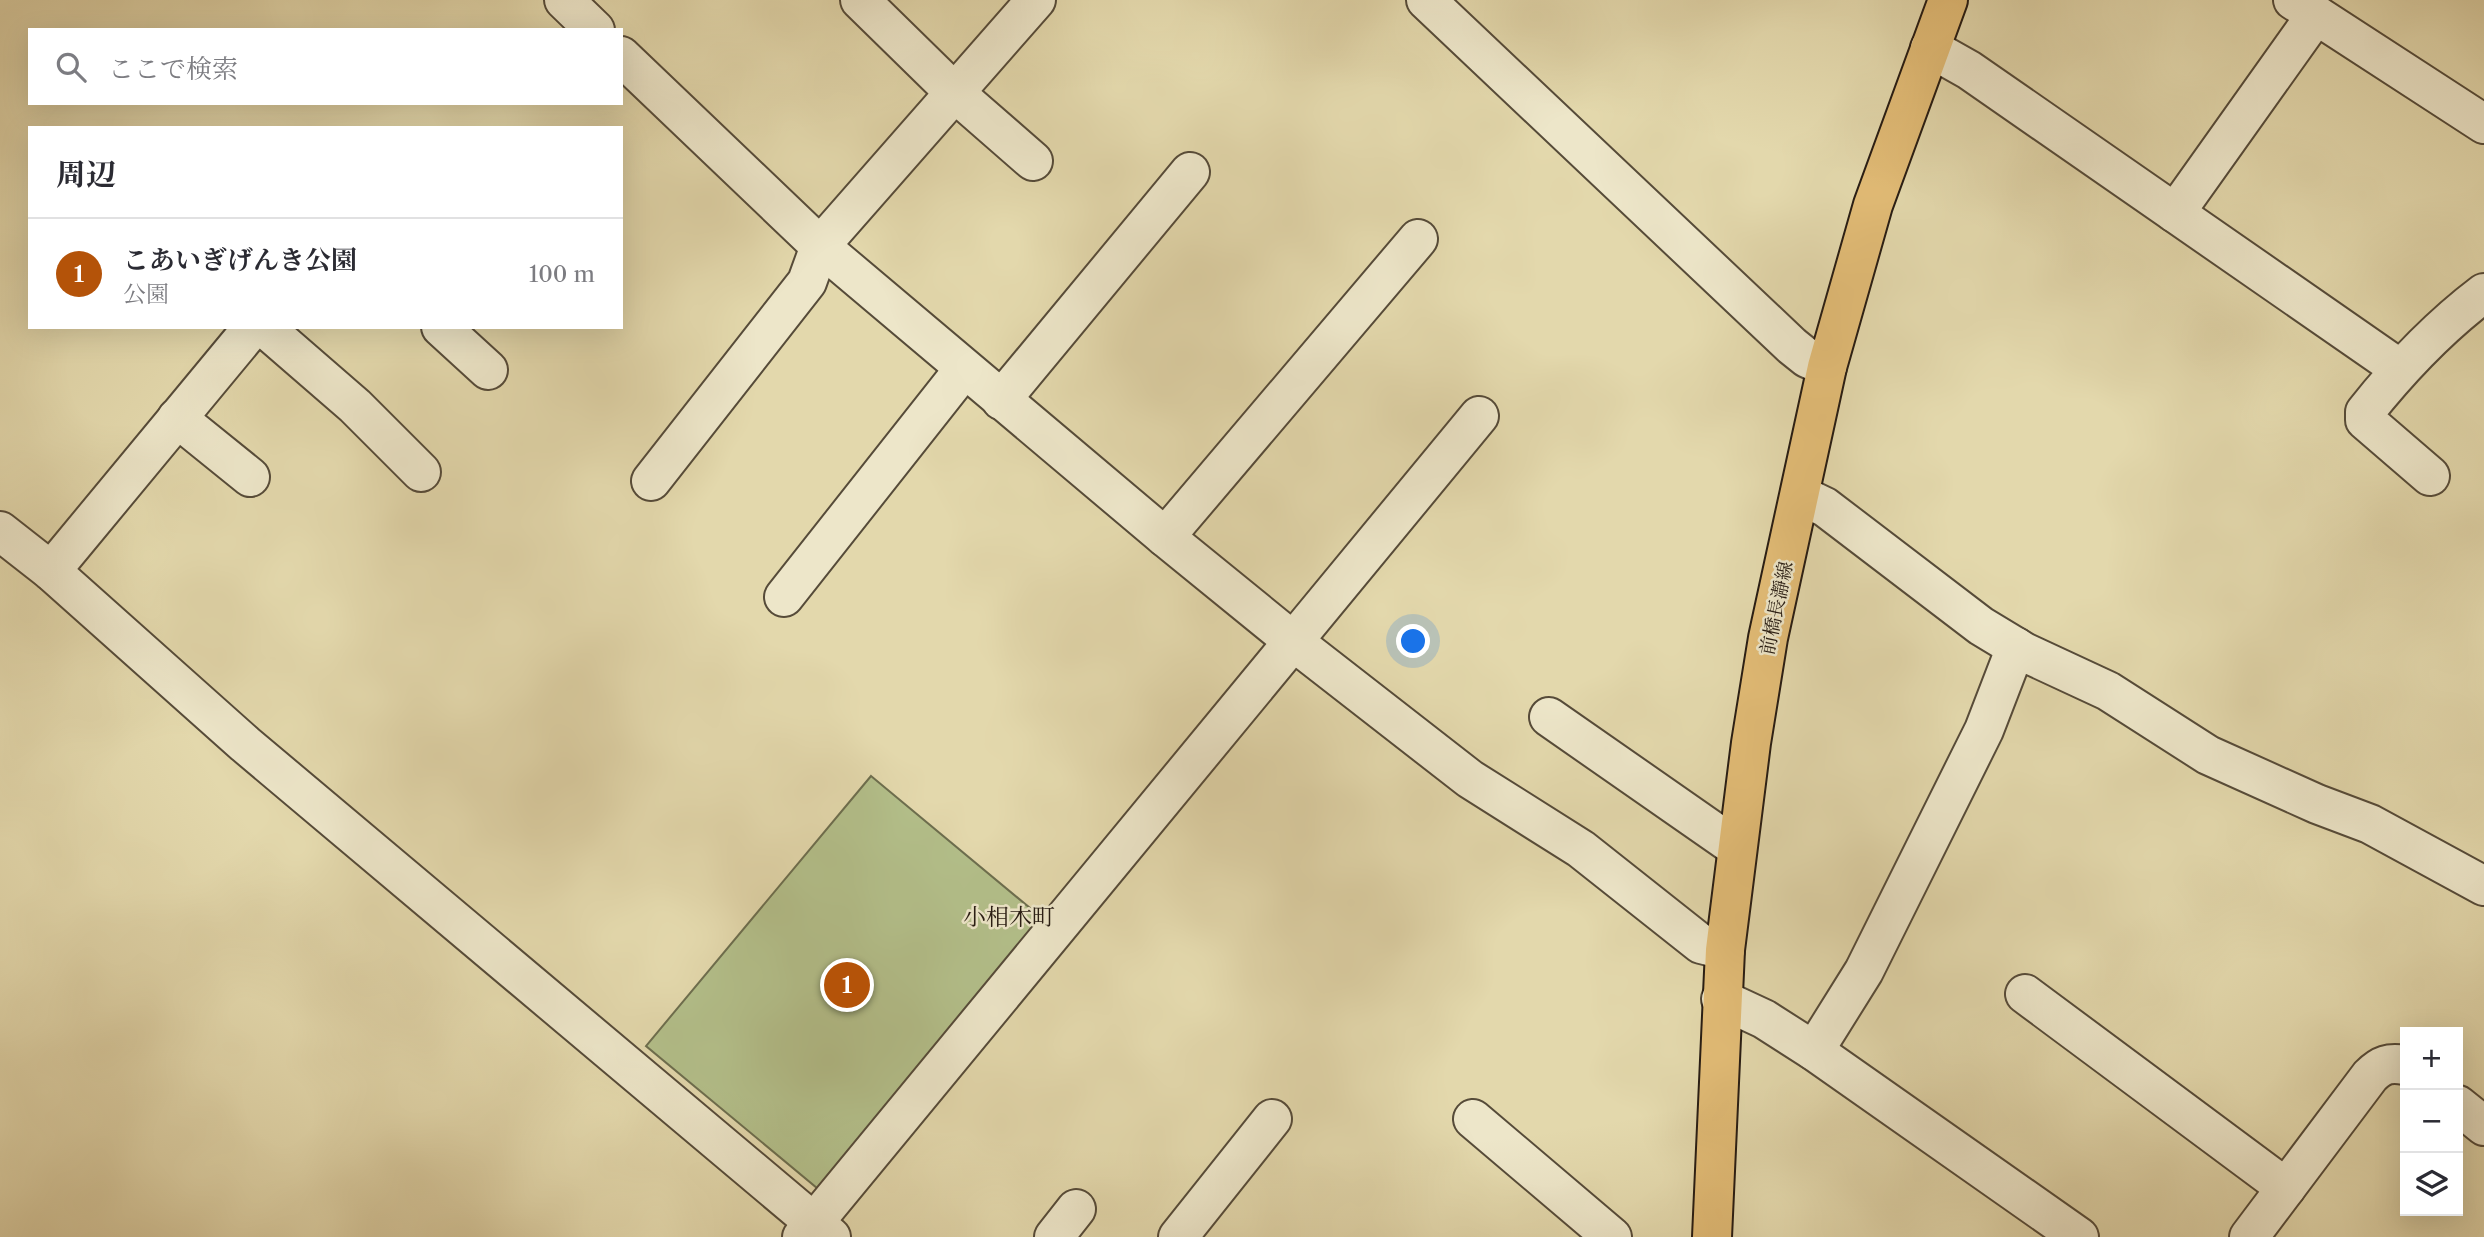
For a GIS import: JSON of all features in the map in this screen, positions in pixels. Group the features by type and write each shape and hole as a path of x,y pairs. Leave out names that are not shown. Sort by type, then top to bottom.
{"main road":[{"name":"前橋長瀞線","path":"1712,1237 1725,950 1751,743 1768,638 1827,367 1873,205 1930,48 1940,3"}],"street":[{"path":"564,0 593,28"},
{"path":"860,0 954,93 1032,161"},
{"path":"651,481 807,282 820,246 1036,0"},
{"path":"1426,0 1792,346 1807,358 1827,367"},
{"path":"2175,213 2304,7 2484,124"},
{"path":"1930,48 1969,70 2400,369"},
{"path":"623,58 820,246 1000,400 1294,642 1470,779 1581,849 1701,944 1725,950"},
{"path":"1000,400 1190,172"},
{"path":"1165,537 1418,239"},
{"path":"2430,476 2365,420 2365,412 2400,369 2484,293"},
{"path":"51,571 251,329"},
{"path":"266,329 338,390 421,472"},
{"path":"442,329 488,370"},
{"path":"784,597 964,369"},
{"path":"0,531 51,571 245,744 620,1060 816,1232 1479,416"},
{"path":"177,418 250,477"},
{"path":"1800,495 1825,507 1980,626 2108,691 2208,755 2317,804 2370,824 2484,886"},
{"path":"1814,1051 1870,959 1983,730 2017,647"},
{"path":"1549,716 1737,848"},
{"path":"2025,994 2286,1188"},
{"path":"1721,999 1764,1019 1814,1051 2079,1237"},
{"path":"2249,1237 2370,1076 2379,1067 2387,1064 2400,1065"},
{"path":"2463,1109 2484,1126"},
{"path":"1178,1237 1272,1119"},
{"path":"1473,1119 1612,1237"}],"green space":[{"path":"871,776 1048,923 823,1193 646,1046"}],"place":[{"name":"こあいぎげんき公園","path":"847,985"}],"district":[{"name":"小相木町","path":"1009,917"}]}
